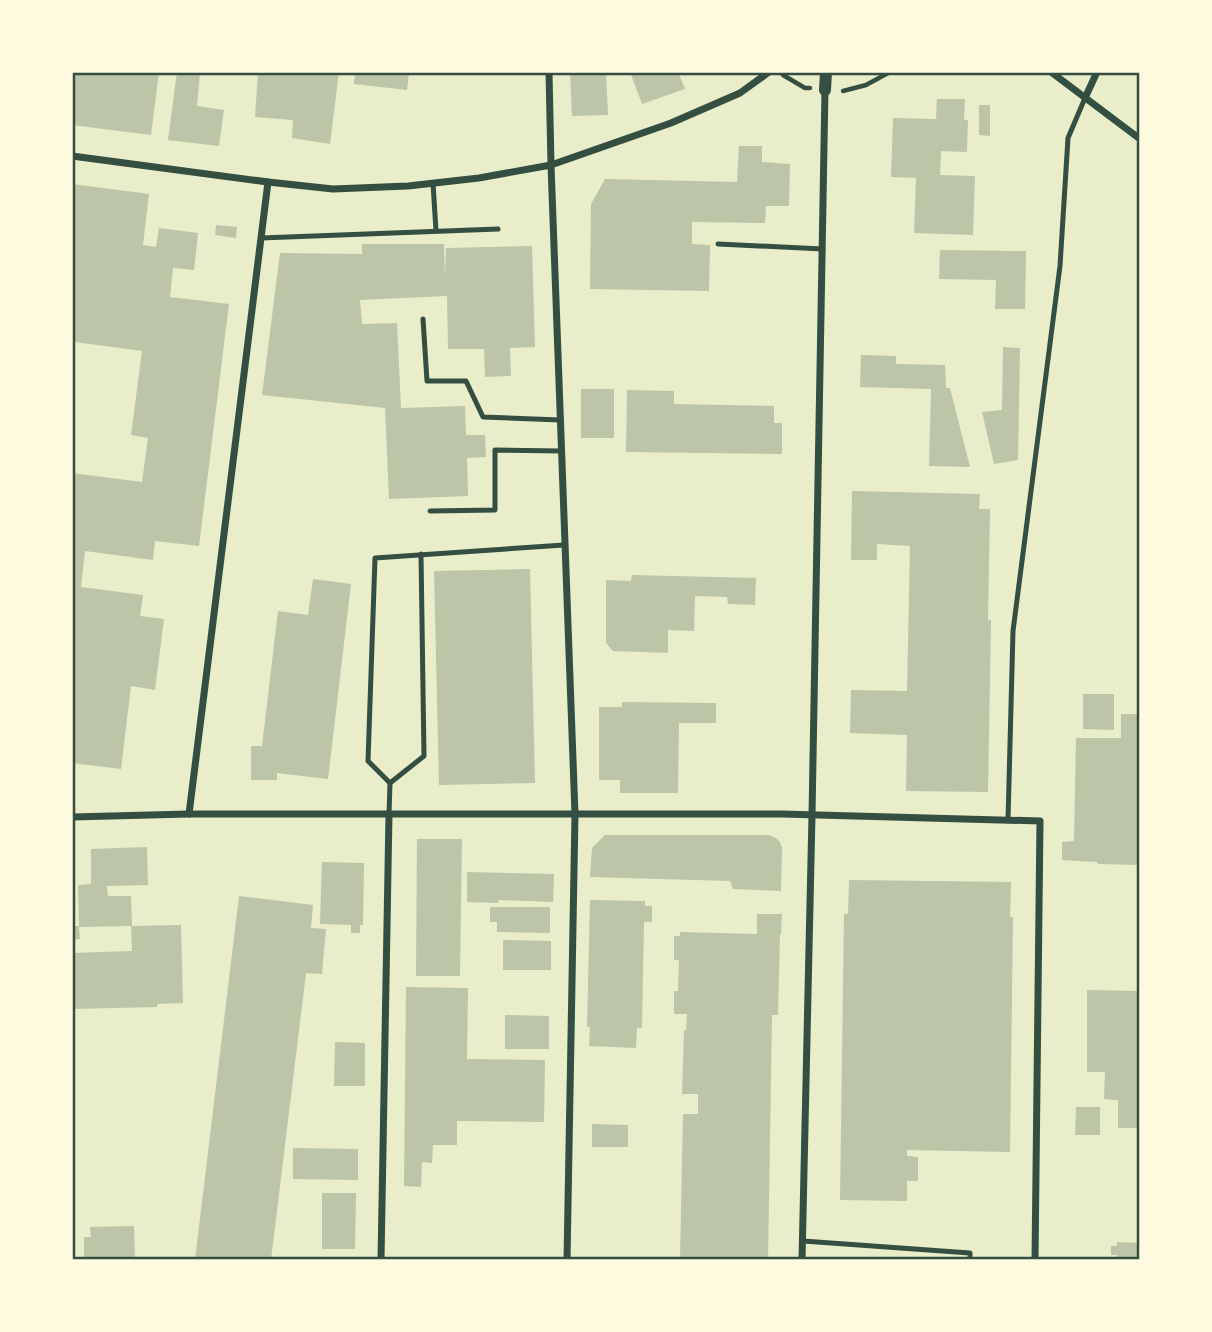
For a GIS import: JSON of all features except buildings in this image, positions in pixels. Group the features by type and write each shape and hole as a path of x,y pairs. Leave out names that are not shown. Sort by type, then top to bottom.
{"street":[{"path":"549,72 575,814 567,1260"},
{"path":"72,156 333,189 408,186 479,178 551,165 671,123 740,93 769,72"},
{"path":"802,1260 826,72"},
{"path":"1051,72 1140,139"},
{"path":"1085,98 1097,72"},
{"path":"189,814 268,182"},
{"path":"72,817 189,814 575,814 812,815 1040,821 1035,1260"},
{"path":"381,1260 389,814"}],"lane":[{"path":"1008,820 1013,631 1060,266 1068,138 1085,98"},
{"path":"433,183 436,231"},
{"path":"261,238 498,229"},
{"path":"719,244 822,249"},
{"path":"423,319 427,381 466,381 483,416 560,420"},
{"path":"430,511 495,510 495,450 561,451"},
{"path":"389,814 390,783 368,761 375,558 564,545"},
{"path":"390,783 424,756 421,554"},
{"path":"803,1241 970,1253 970,1260"}],"path":[{"path":"780,72 805,88 840,91 866,85 890,72"}]}
